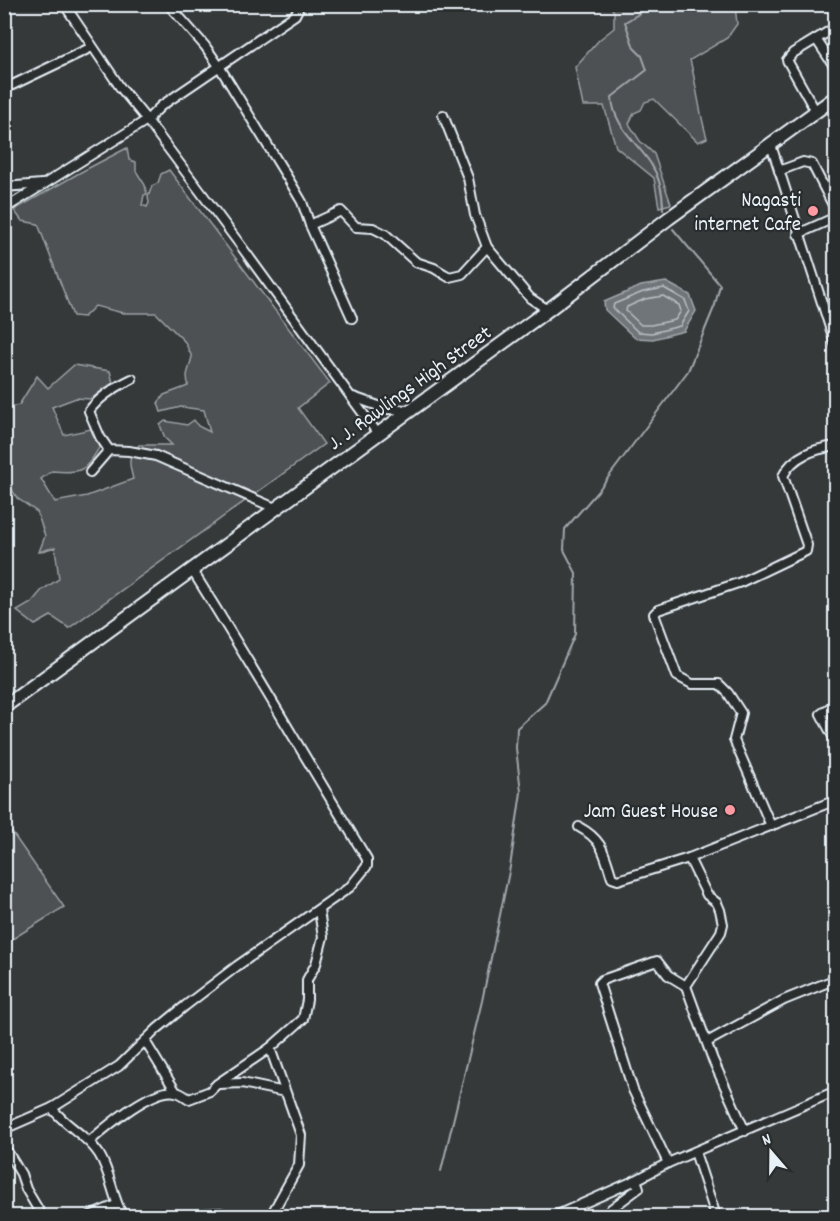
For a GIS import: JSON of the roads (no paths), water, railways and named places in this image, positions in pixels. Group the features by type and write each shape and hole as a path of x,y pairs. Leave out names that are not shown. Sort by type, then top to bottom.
{"main road":[{"name":"J. J. Rawlings High Street","path":"4,707 836,97"}],"street":[{"path":"64,4 120,87 353,397 378,434"},
{"path":"168,4 205,46 219,66 292,184 352,318"},
{"path":"4,208 147,120 161,106 295,15 298,9 296,4"},
{"path":"816,111 788,60 793,53 836,27"},
{"path":"816,39 836,69"},
{"path":"4,89 92,47"},
{"path":"443,115 468,178 475,215 487,247 530,298 548,310"},
{"path":"771,145 836,346"},
{"path":"779,171 803,162 812,164 836,211"},
{"path":"4,188 43,184"},
{"path":"310,225 341,210 356,226 373,228 385,234 416,262 434,268 449,277 462,274 487,247"},
{"path":"798,234 836,217"},
{"path":"109,450 100,437 89,411 96,402 117,386 132,379"},
{"path":"353,397 387,409 410,410"},
{"path":"771,826 734,740 741,713 719,684 692,684 677,676 654,614 658,610 741,582 806,551 807,544 783,476 795,460 815,449 836,446"},
{"path":"90,472 109,450"},
{"path":"109,450 156,456 275,508"},
{"path":"4,1129 52,1108 118,1066 185,1006 237,966 350,887 367,866 367,859 298,747 250,661 192,570"},
{"path":"836,703 821,714 836,742"},
{"path":"579,827 592,834 602,846 612,878 618,880 689,858 836,800"},
{"path":"686,986 721,932 723,924 717,903 707,896 689,858"},
{"path":"145,1041 176,1092 189,1099 210,1091 270,1048 303,1019 307,980 316,964 324,937 319,910"},
{"path":"668,1163 633,1090 599,983 602,980 657,961 668,975 686,986 713,1060 746,1131"},
{"path":"707,1042 784,1000 836,979"},
{"path":"270,1048 301,1135 299,1165 274,1210"},
{"path":"217,1084 242,1083 285,1092"},
{"path":"555,1216 636,1180 668,1163 836,1090"},
{"path":"90,1141 103,1129 144,1101 158,1094 176,1092"},
{"path":"52,1108 59,1118 90,1141 101,1156 116,1205 123,1216"},
{"path":"4,1146 42,1216"},
{"path":"695,1152 716,1216"},
{"path":"607,1216 611,1209 639,1188 636,1180"},
{"path":"90,1216 116,1205"},
{"path":"195,1216 221,1213 223,1216"}],"water":[{"path":"666,282 690,295 696,311 684,331 653,339 635,338 605,310 604,302 641,286"}],"waterway":[{"path":"648,4 637,15 625,22 634,48 642,56 647,70 612,97 613,107 621,125 657,175 662,191 663,209"},
{"path":"441,1171 482,1001 510,867 521,792 516,748 517,728 545,703 575,634 576,573 564,550 565,529 598,491 688,371 715,305 720,285 673,229"}],"place":[{"name":"Nagasti internet Cafe","path":"813,211"},
{"name":"Jam Guest House","path":"730,810"}]}
